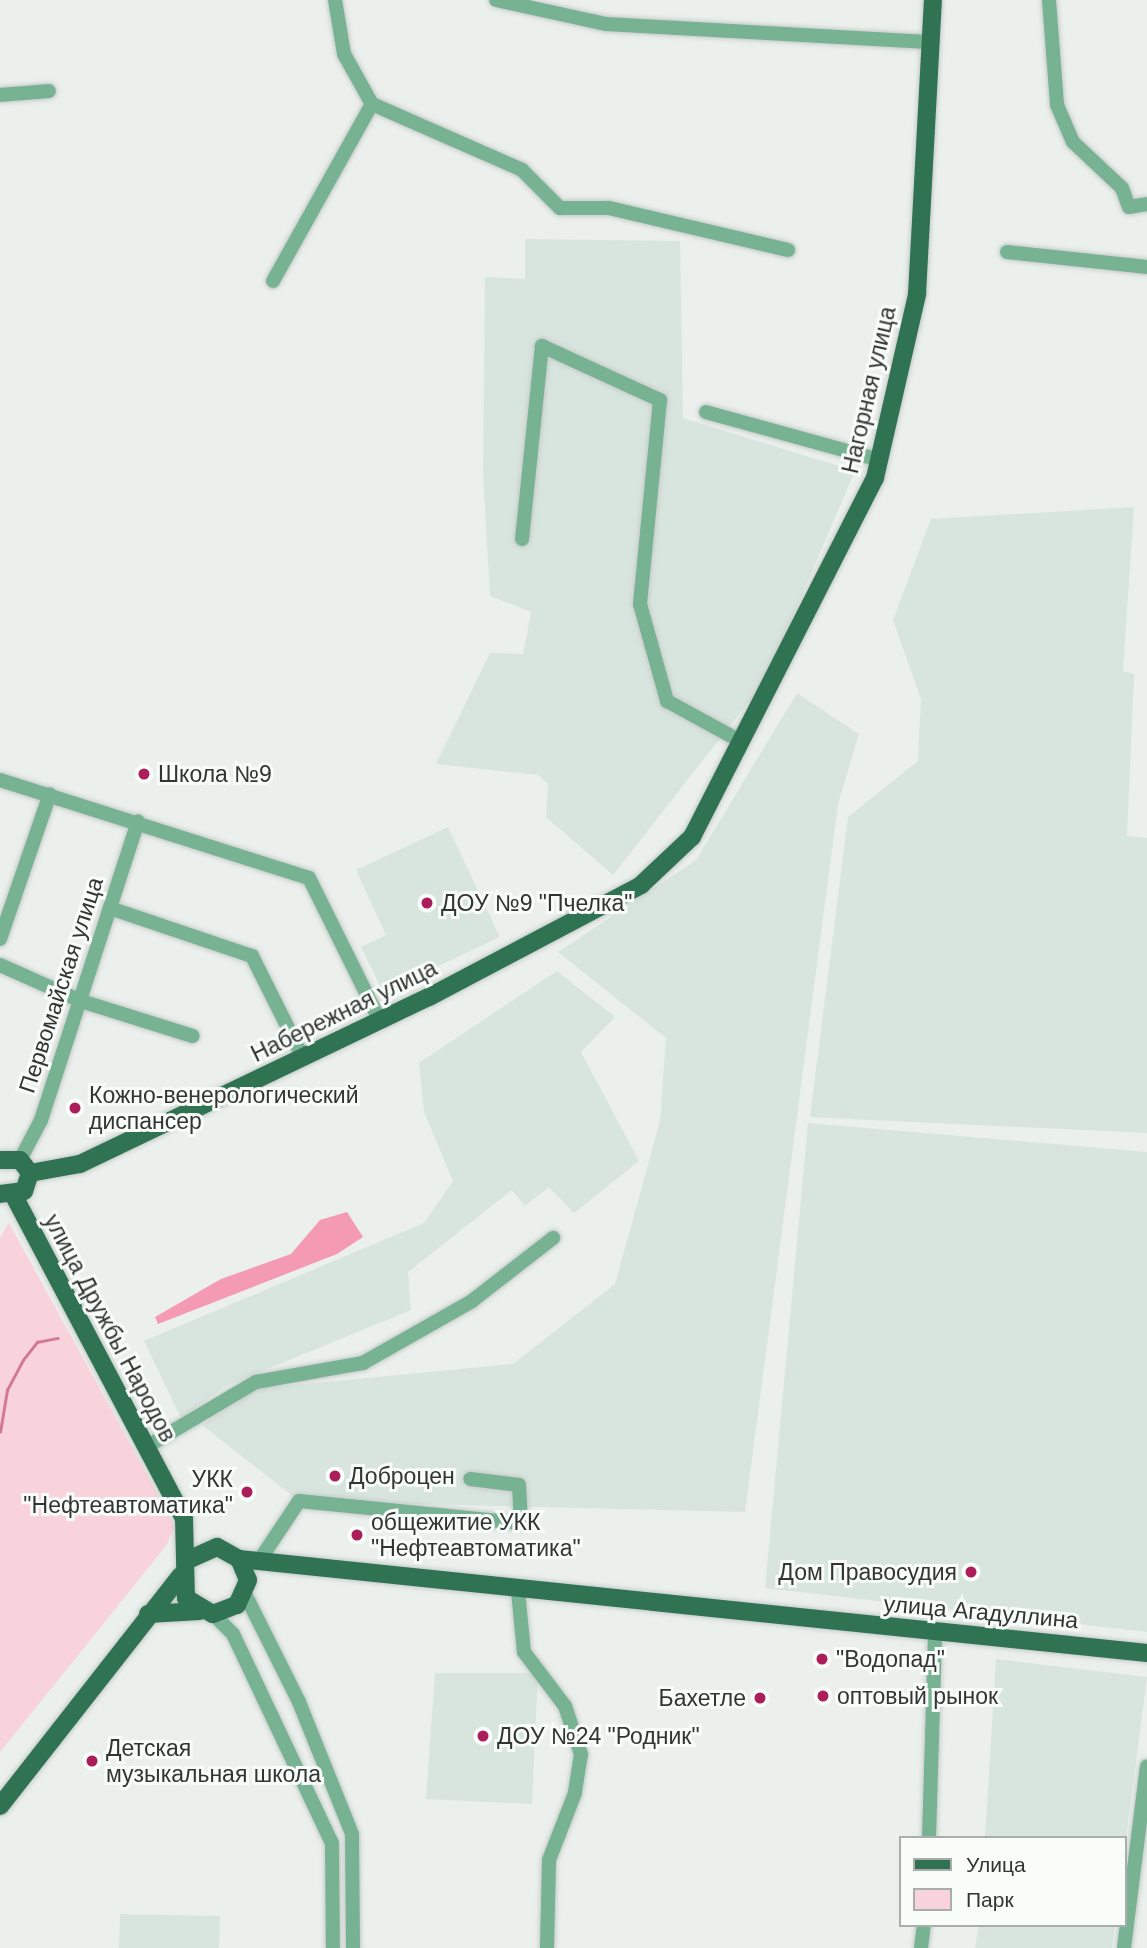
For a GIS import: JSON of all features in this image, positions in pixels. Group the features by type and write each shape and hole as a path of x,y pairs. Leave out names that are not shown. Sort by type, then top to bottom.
{"main road":[{"name":"Нагорная улица","path":"667,864 692,837 858,517 880,460 916,293 933,42 933,0"},
{"name":"Набережная улица","path":"11,1160 80,1164 380,1021 560,930 667,864"},
{"path":"4,1196 24,1191 11,1160"},
{"name":"улица Дружбы Народов","path":"4,1196 184,1518"},
{"path":"148,1614 207,1613 237,1605 246,1587 240,1559 218,1547 184,1518"},
{"path":"184,1518 186,1598 207,1613"},
{"path":"0,1806 184,1567 218,1547"},
{"name":"улица Агадуллина","path":"240,1559 309,1563 518,1591 1147,1653"},
{"path":"246,1587 309,1563"}],"street":[{"path":"335,0 344,54 372,103 522,170 560,208 609,208 788,250"},
{"path":"496,0 606,24 933,42"},
{"path":"1049,0 1057,104 1073,142 1122,188 1129,207 1147,204"},
{"path":"0,95 49,91"},
{"path":"273,281 372,103"},
{"path":"1007,252 1147,267"},
{"path":"522,538 542,346 660,400 639,604 667,701 742,742"},
{"path":"706,412 880,460"},
{"path":"0,780 138,821 309,878 380,1021"},
{"path":"0,939 50,794"},
{"name":"Первомайская улица","path":"11,1160 41,1120 138,821"},
{"path":"110,908 252,956 303,1058"},
{"path":"0,965 81,1001 193,1037"},
{"path":"146,1447 256,1382 363,1363 472,1301 553,1238"},
{"path":"259,1561 299,1502 521,1523 519,1485 470,1479"},
{"path":"246,1587 299,1702 352,1834 353,1948"},
{"path":"518,1591 524,1652 565,1706 581,1754 575,1793 548,1860 547,1948"},
{"path":"207,1613 233,1634 332,1843 333,1948"},
{"path":"929,1836 935,1633"},
{"path":"1124,1948 1147,1766"},
{"path":"921,1948 924,1927"}],"shaded area":[{"path":"525,239 680,241 683,418 855,471 765,681 613,875 546,817 548,784 538,775 436,764 490,653 523,654 531,612 490,596 483,473 485,277 525,279"},
{"path":"1134,507 1123,671 1134,674 1127,836 1147,838 1147,1133 810,1117 848,817 918,761 921,699 893,620 931,519"},
{"path":"797,693 859,734 838,804 745,1512 299,1501 202,1425 252,1389 513,1364 615,1284 660,1121 666,1038 558,952 696,860"},
{"name":"ДОУ №9 \"Пчелка\"","path":"448,827 500,937 383,992 361,947 386,935 356,870"},
{"path":"557,971 615,1017 581,1052 639,1161 574,1213 549,1187 525,1206 512,1190 408,1272 411,1310 226,1386 181,1418 144,1341 424,1223 453,1181 424,1112 419,1063"},
{"path":"808,1123 1147,1152 1147,1632 765,1588"},
{"path":"347,1212 363,1237 337,1254 158,1324 155,1317 221,1279 291,1254 320,1220"},
{"path":"996,1659 1147,1677 1126,1838 985,1836"},
{"name":"ДОУ №24 \"Родник\"","path":"435,1673 538,1673 532,1804 426,1799"},
{"path":"120,1914 220,1916 219,1948 119,1948"},
{"path":"979,1927 1115,1927 1112,1948 975,1948"}],"green space":[{"path":"9,1223 175,1526 166,1546 0,1752 0,1237"}],"waterway":[{"path":"0,1432 7,1390 23,1360 37,1342 58,1338"}],"place":[{"name":"Школа №9","path":"144,774"},
{"name":"ДОУ №9 \"Пчелка\"","path":"427,903"},
{"name":"Кожно-венерологический диспансер","path":"75,1108"},
{"name":"Доброцен","path":"335,1476"},
{"name":"УКК \"Нефтеавтоматика\"","path":"247,1492"},
{"name":"общежитие УКК \"Нефтеавтоматика\"","path":"357,1535"},
{"name":"Дом Правосудия","path":"971,1572"},
{"name":"\"Водопад\"","path":"822,1659"},
{"name":"оптовый рынок","path":"823,1696"},
{"name":"Бахетле","path":"760,1698"},
{"name":"ДОУ №24 \"Родник\"","path":"483,1736"},
{"name":"Детская музыкальная школа","path":"92,1761"}]}
